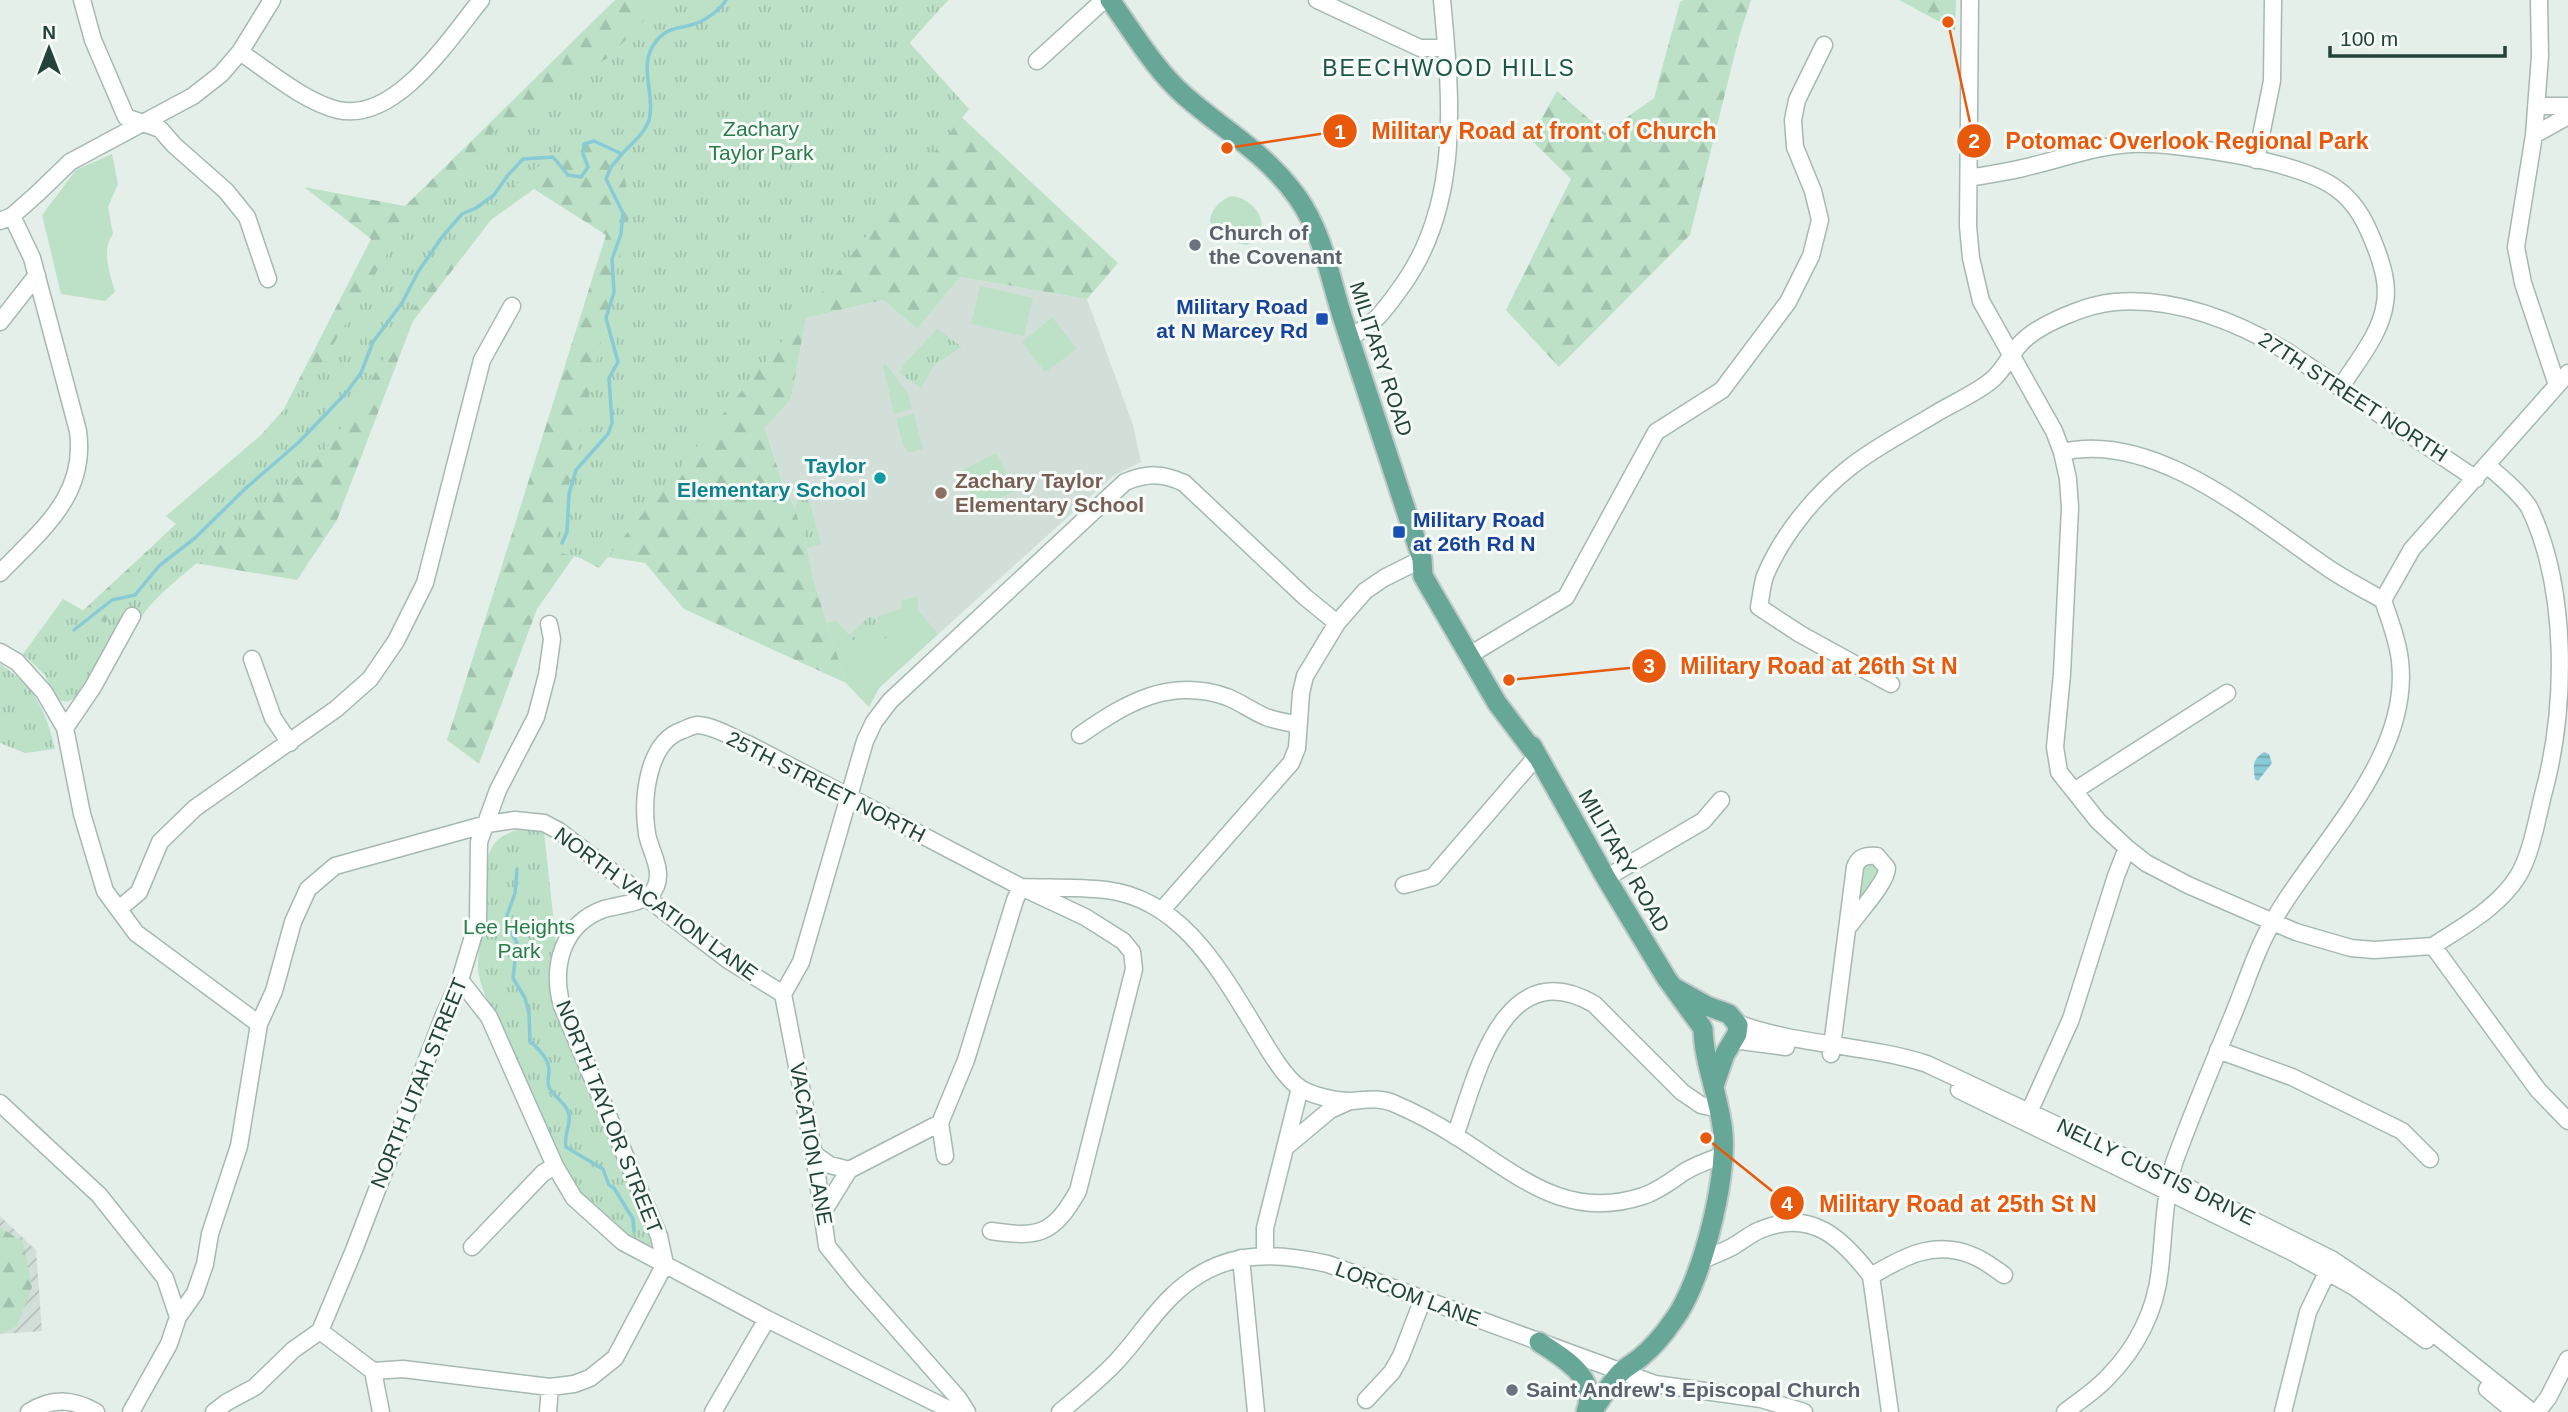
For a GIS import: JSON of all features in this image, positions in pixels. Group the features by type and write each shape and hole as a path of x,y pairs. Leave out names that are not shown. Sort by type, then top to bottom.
{"main road":[{"name":"MILITARY ROAD","path":"1110,0 1154,61 1183,94 1256,150 1281,175 1300,201 1322,244 1349,338 1422,559 1423,576 1474,653 1497,703 1537,756 1606,878 1686,1007 1703,1028 1706,1058 1719,1109 1723,1155 1702,1260 1690,1291 1674,1320 1643,1355 1621,1373 1592,1412"},
{"path":"1674,988 1730,1014 1734,1035 1713,1087"},
{"path":"1717,1010 1703,1018 1703,1028 1716,1039 1734,1035"},
{"path":"1539,1342 1572,1364 1585,1379 1589,1392 1586,1412"}],"street":[{"path":"82,0 93,40 126,117 160,129 226,191 247,217 268,279"},
{"path":"0,573 63,504 76,479 81,456 79,431 37,275 22,232 6,218 69,162 193,96 221,74 240,52 272,0"},
{"path":"240,52 305,96 338,110 368,110 397,94 423,70 481,0"},
{"path":"1037,61 1104,0"},
{"path":"1317,0 1420,48 1446,48"},
{"path":"1349,338 1372,324 1413,271 1431,235 1440,206 1449,137 1450,91 1442,0"},
{"path":"1970,0 1968,226 1976,283 1981,301 1996,331 2012,354 2054,432 2068,479 2070,508 2062,674 2055,753 2059,772 2098,821 2127,848 2146,863 2272,923 2351,948 2374,950 2432,946 2482,914 2518,875 2564,729 2564,619 2557,571 2544,536 2528,506 2511,486 2488,466"},
{"path":"2256,160 2272,81 2273,0"},
{"path":"2382,600 2412,550 2563,379 2523,283 2516,247 2534,135 2540,47 2539,0"},
{"path":"1474,653 1566,597 1657,432 1723,390 1788,302 1811,256 1820,220 1813,191 1795,147 1793,120 1797,100 1824,45"},
{"path":"2536,106 2568,106"},
{"path":"2534,135 2568,116"},
{"path":"1969,178 2028,167 2064,156 2132,144 2189,148 2256,160 2308,173 2339,190 2361,214 2374,243 2384,272 2385,303 2379,325 2341,387"},
{"path":"0,322 37,275"},
{"name":"27TH STREET NORTH","path":"1891,684 1800,634 1759,607 1765,578 1789,535 1827,487 1851,466 1994,379 2012,354 2029,337 2073,313 2113,302 2164,304 2217,316 2255,333 2341,387 2476,479"},
{"path":"119,909 139,892 160,842 168,833 195,808 336,709 370,679 396,641 425,583 482,360 512,306"},
{"path":"2062,452 2091,448 2112,450 2163,464 2216,489 2331,569 2382,600 2400,661 2399,696 2373,773 2272,923 2218,1050 2168,1184 2156,1299 2146,1323 2133,1346 2107,1379 2065,1412"},
{"path":"783,994 801,962 865,741 874,722 890,701 1125,481 1152,474 1167,475 1184,483 1305,597 1337,623"},
{"path":"1162,910 1282,775 1297,748 1305,676 1337,623 1366,591 1384,578 1422,559"},
{"path":"65,728 93,687 132,616"},
{"name":"NORTH UTAH STREET","path":"320,1331 460,980 478,920 479,842 498,790 536,717 547,675 552,639 549,624"},
{"path":"0,652 17,662 44,692 65,728 82,814 105,891 136,933 259,1024"},
{"path":"252,659 273,718 290,743"},
{"path":"1080,735 1123,707 1151,695 1172,690 1201,690 1228,698 1266,717 1298,725"},
{"path":"2074,791 2227,693"},
{"name":"25TH STREET NORTH","path":"648,897 656,887 658,877 648,835 646,789 658,752 674,733 696,725 715,729 748,744 1021,887 1070,908 1123,941 1132,952 1135,969 1078,1191 1065,1214 1038,1233 1022,1236 991,1231"},
{"path":"1404,885 1433,877 1537,756"},
{"path":"1606,878 1703,821 1721,800"},
{"name":"NORTH VACATION LANE","path":"131,1412 169,1344 178,1318 195,1293 205,1264 210,1234 239,1146 259,1024 274,991 293,922 308,889 335,866 487,824 516,820 544,823 581,846 728,960 783,994"},
{"path":"2028,1116 2070,1019 2127,848"},
{"path":"945,1156 940,1123 966,1060 1014,901 1021,887"},
{"name":"25TH STREET NORTH","path":"1021,887 1107,890 1132,896 1162,910 1191,934 1215,963 1284,1070 1300,1088"},
{"name":"NORTH TAYLOR STREET","path":"648,897 589,916 574,930 559,958 557,990 659,1236 665,1264"},
{"path":"1832,1049 1850,925"},
{"path":"2432,946 2538,1090 2568,1121"},
{"name":"NORTH TAYLOR STREET","path":"460,980 489,1017 555,1166 575,1198 623,1242 767,1319 954,1412"},
{"path":"1455,1136 1499,1023 1517,1004 1548,992 1563,992 1582,997 1594,1004 1682,1092 1701,1105 1719,1109"},
{"name":"VACATION LANE","path":"783,994 814,1154 827,1246 855,1282 958,1398 967,1412"},
{"name":"NELLY CUSTIS DRIVE","path":"1734,1035 1832,1049 1886,1052 2028,1116 2331,1266 2392,1300 2535,1412"},
{"path":"2218,1050 2292,1077 2402,1131 2430,1159"},
{"path":"1265,1255 1265,1228 1300,1088 1331,1099 1379,1099 1391,1102 1455,1136 1535,1187 1557,1197 1580,1202 1604,1203 1645,1196 1686,1171 1723,1155"},
{"path":"1287,1146 1330,1110 1350,1101"},
{"path":"0,1103 99,1195 164,1278 178,1318"},
{"path":"823,1212 849,1170 940,1123"},
{"path":"814,1154 830,1165 849,1170"},
{"path":"472,1247 543,1173 555,1166"},
{"path":"1702,1260 1761,1230 1789,1223 1812,1225 1838,1238 1871,1276 1888,1410"},
{"path":"1871,1276 1907,1255 1943,1249 1972,1255 2004,1275"},
{"name":"LORCOM LANE","path":"1060,1412 1116,1361 1172,1295 1205,1272 1241,1258 1265,1255 1294,1256 1328,1264 1655,1384 1761,1399 1804,1412"},
{"path":"1241,1258 1256,1412"},
{"path":"214,1412 256,1387 293,1350 320,1331 373,1371 403,1369 550,1387 575,1384 590,1378 615,1358 665,1264"},
{"path":"2283,1412 2308,1312 2331,1266"},
{"name":"NELLY CUSTIS DRIVE","path":"2331,1266 2515,1412"},
{"path":"1366,1400 1392,1372 1423,1299"},
{"path":"713,1412 767,1319"},
{"path":"2535,1412 2548,1398 2568,1359"},
{"path":"373,1371 381,1412"},
{"path":"548,1412 550,1387"},
{"path":"29,1412 48,1404 70,1401 96,1412"}],"shaded area":[{"name":"Zachary Taylor Elementary School","path":"960,277 1087,299 1133,425 1141,462 1113,476 879,688 869,707 846,683 813,579 795,509 780,476 765,427 791,399 806,318 883,300 917,329"},
{"path":"0,1216 36,1250 42,1331 0,1334"}],"green space":[{"path":"615,0 948,0 897,57 1118,263 1087,299 960,277 917,329 883,300 806,318 791,399 765,428 780,476 795,509 813,579 846,683 684,609 645,563 577,552 537,609 479,764 447,740 606,235 534,189 491,220 413,321 337,520 297,580 189,562 71,691 35,655 269,438 371,239 304,187 405,206"},
{"name":"Zachary Taylor Park","path":"664,0 949,0 907,40 969,109 599,568 580,558 554,551 630,213 626,185 616,159 603,146 589,140 570,146 527,175 463,238 396,337 354,409 319,457 170,586 141,618 127,614 93,677 77,697 65,701 54,696 45,675 23,654 63,599 105,623 153,546 176,524 166,516 261,435 315,375 393,244 463,161 496,130 609,57"},
{"path":"1751,0 1739,37 1690,235 1559,367 1506,310 1571,179 1530,139 1557,91 1605,133 1654,98 1680,2"},
{"path":"1899,0 1956,0 1955,30"},
{"path":"112,154 118,184 108,207 113,234 109,240 107,255 115,292 105,301 61,294 42,215 76,170"},
{"path":"1232,196 1249,203 1260,216 1260,231 1256,239 1247,245 1235,242 1210,222 1217,206"},
{"path":"980,286 1033,298 1024,336 971,324"},
{"path":"1052,317 1077,349 1045,372 1022,342"},
{"path":"937,329 962,347 935,364 921,388 899,373"},
{"path":"886,364 908,394 912,409 894,414 883,365"},
{"path":"914,413 923,449 908,453 906,447 904,448 896,419"},
{"path":"996,453 1015,490 978,511 960,471"},
{"path":"808,496 821,544 807,548 795,509 798,499"},
{"path":"918,596 918,610 938,634 879,688 869,707 846,683 827,623 837,621 864,653 871,648 883,621 879,623 877,617 902,608 901,601"},
{"path":"869,617 875,618 877,623 883,621 889,637 875,641 864,654 849,635"},
{"path":"0,664 22,682 37,701 48,722 55,749 25,753 0,743"},
{"name":"Lee Heights Park","path":"518,830 544,831 556,943 551,958 551,984 654,1241 651,1245 635,1241 601,1214 582,1194 567,1172 541,1124 482,986 478,962 486,915 487,864 495,843 504,835"},
{"path":"1869,861 1880,868 1873,885 1857,902 1861,867"},
{"path":"0,1227 23,1242 32,1287 17,1326 0,1334"}],"water":[{"path":"2264,752 2269,754 2272,763 2258,781 2255,779 2254,763"}],"waterway":[{"path":"74,630 112,600 135,595 159,566 195,538 246,488 299,442 346,393 361,373 373,342 402,303 418,272 442,237 462,214 494,195 523,159 553,157 568,175 581,177 588,167 583,154 584,144 594,141 622,154 641,134 649,120 647,69 651,49 657,40 669,31 706,18 726,0"},
{"path":"562,543 567,532 569,494 576,470 608,434 612,423 609,378 618,362 606,318 614,292 612,259 621,234 623,213 606,179 611,167 622,154"},
{"path":"517,869 515,893 505,921 517,943 513,978 525,998 529,1013 530,1041 548,1063 550,1089 568,1111 566,1147 603,1169 609,1185 614,1188 633,1219 634,1231"}],"place":[{"name":"Potomac Overlook Regional Park","path":"1948,22"},
{"name":"Military Road at front of Church","path":"1227,148"},
{"name":"Church of the Covenant","path":"1195,245"},
{"name":"Military Road at N Marcey Rd","path":"1322,319"},
{"name":"Taylor Elementary School","path":"880,478"},
{"name":"Zachary Taylor Elementary School","path":"941,493"},
{"name":"Military Road at 26th Rd N","path":"1399,532"},
{"name":"Military Road at 26th St N","path":"1509,680"},
{"name":"Military Road at 25th St N","path":"1706,1138"},
{"name":"Saint Andrew's Episcopal Church","path":"1512,1390"}],"district":[{"name":"BEECHWOOD HILLS","path":"1449,68"}]}
